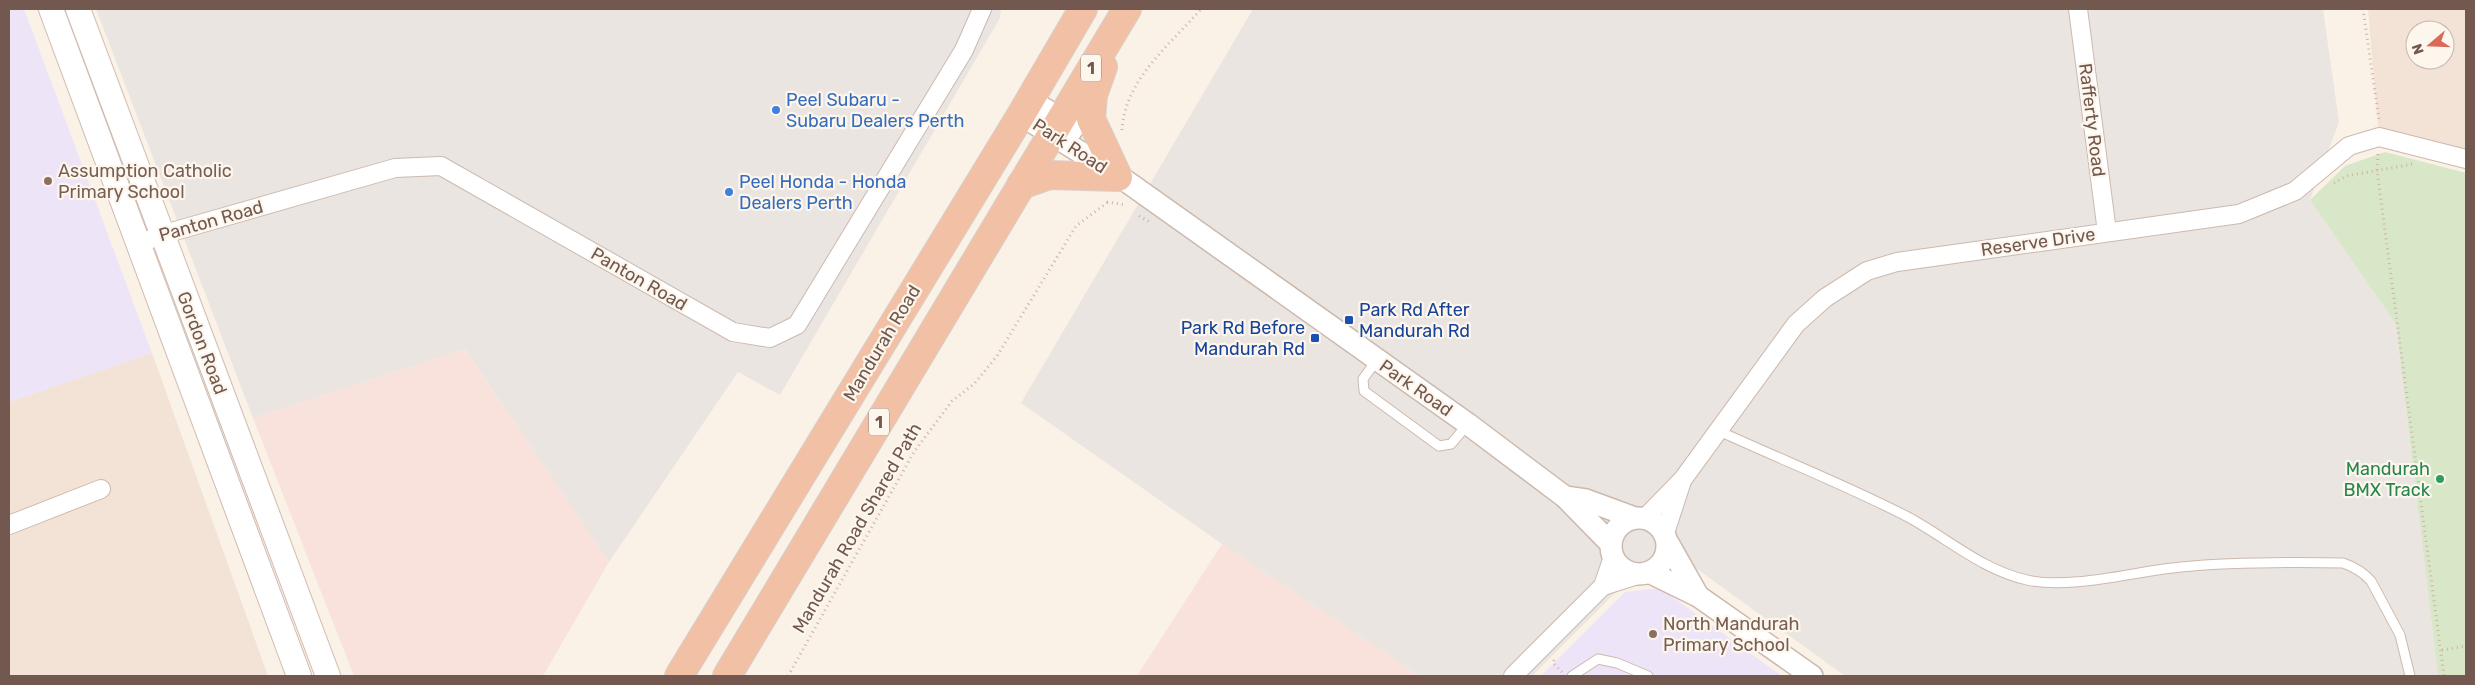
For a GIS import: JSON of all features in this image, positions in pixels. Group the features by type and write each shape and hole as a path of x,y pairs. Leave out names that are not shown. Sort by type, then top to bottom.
{"highway":[{"name":"Mandurah Road","path":"679,676 1026,108 1083,9"},
{"name":"1","path":"727,676 1125,13"},
{"path":"1122,179 1091,119 1093,95 1125,13"},
{"path":"1021,186 1049,175 1122,179"}],"main road":[{"name":"Gordon Road","path":"50,9 136,244 299,676"},
{"name":"Gordon Road","path":"78,9 161,235 328,676"},
{"path":"261,576 286,567"}],"street":[{"name":"Panton Road","path":"136,244 161,235 395,168 441,166 733,332 770,338 797,325 964,50 982,9"},
{"name":"Rafferty Road","path":"2078,9 2107,232"},
{"name":"Park Road","path":"1026,108 1056,126 1122,179 1468,424 1565,497 1612,550"},
{"name":"Reserve Drive","path":"1640,518 1683,479 1796,324 1825,298 1867,271 1897,262 2239,214 2295,191 2349,146 2379,137"},
{"path":"2379,137 2466,159"},
{"name":"Reserve Drive","path":"1666,538 1683,479"},
{"path":"9,525 100,490"},
{"name":"Park Road","path":"1565,497 1586,500 1640,518"},
{"path":"1603,586 1619,526 1640,518 1653,521 1666,538 1698,596"},
{"path":"1513,676 1603,586 1644,574 1664,561 1666,538"},
{"path":"1612,550 1623,570 1644,574 1698,596 1812,676"}],"lane":[{"path":"1376,360 1363,379 1364,392 1439,446 1451,444 1468,424"},
{"path":"1719,431 1877,501 1923,525 1986,565 2027,580 2046,583 2180,567 2264,562 2343,563 2351,565 2365,574 2371,581 2400,635 2410,676"},
{"path":"1569,676 1598,659 1617,663 1648,676"}],"path":[{"path":"1124,138 1121,129 1124,108 1134,86 1168,44 1200,9"},
{"path":"2363,9 2380,111 2377,170 2444,676"},
{"path":"2330,185 2346,176 2417,163"},
{"name":"Mandurah Road Shared Path","path":"788,676 924,436 952,401 974,384 997,356 1076,226 1107,202 1122,179"},
{"path":"2442,650 2466,646"},
{"path":"1553,663 1569,676"}],"shaded area":[{"name":"Assumption Catholic Primary School","path":"9,9 24,9 152,353 9,402"},
{"path":"96,9 1001,9 1000,18 780,395 738,372 609,562 465,349 253,418"},
{"path":"1253,9 2323,9 2339,122 2310,200 2396,324 2438,676 1845,676 1679,556 1659,581 1618,590 1532,676 1420,676 1222,544 1021,403"},
{"path":"2368,9 2466,9 2466,159 2379,137"},
{"path":"465,349 609,562 543,676 354,676 253,418"},
{"path":"152,353 268,676 9,676 9,402"},
{"path":"1222,544 1420,676 1137,676"},
{"name":"North Mandurah Primary School","path":"1660,588 1782,676 1541,676 1625,592"}],"green space":[{"path":"2385,152 2466,173 2466,676 2438,676 2396,324 2310,200 2345,166"}],"place":[{"name":"Peel Subaru - Subaru Dealers Perth","path":"776,110"},
{"name":"Assumption Catholic Primary School","path":"48,181"},
{"name":"Peel Honda - Honda Dealers Perth","path":"729,192"},
{"name":"Park Rd After Mandurah Rd","path":"1349,320"},
{"name":"Park Rd Before Mandurah Rd","path":"1315,338"},
{"name":"Mandurah BMX Track","path":"2440,479"},
{"name":"North Mandurah Primary School","path":"1653,634"}]}
